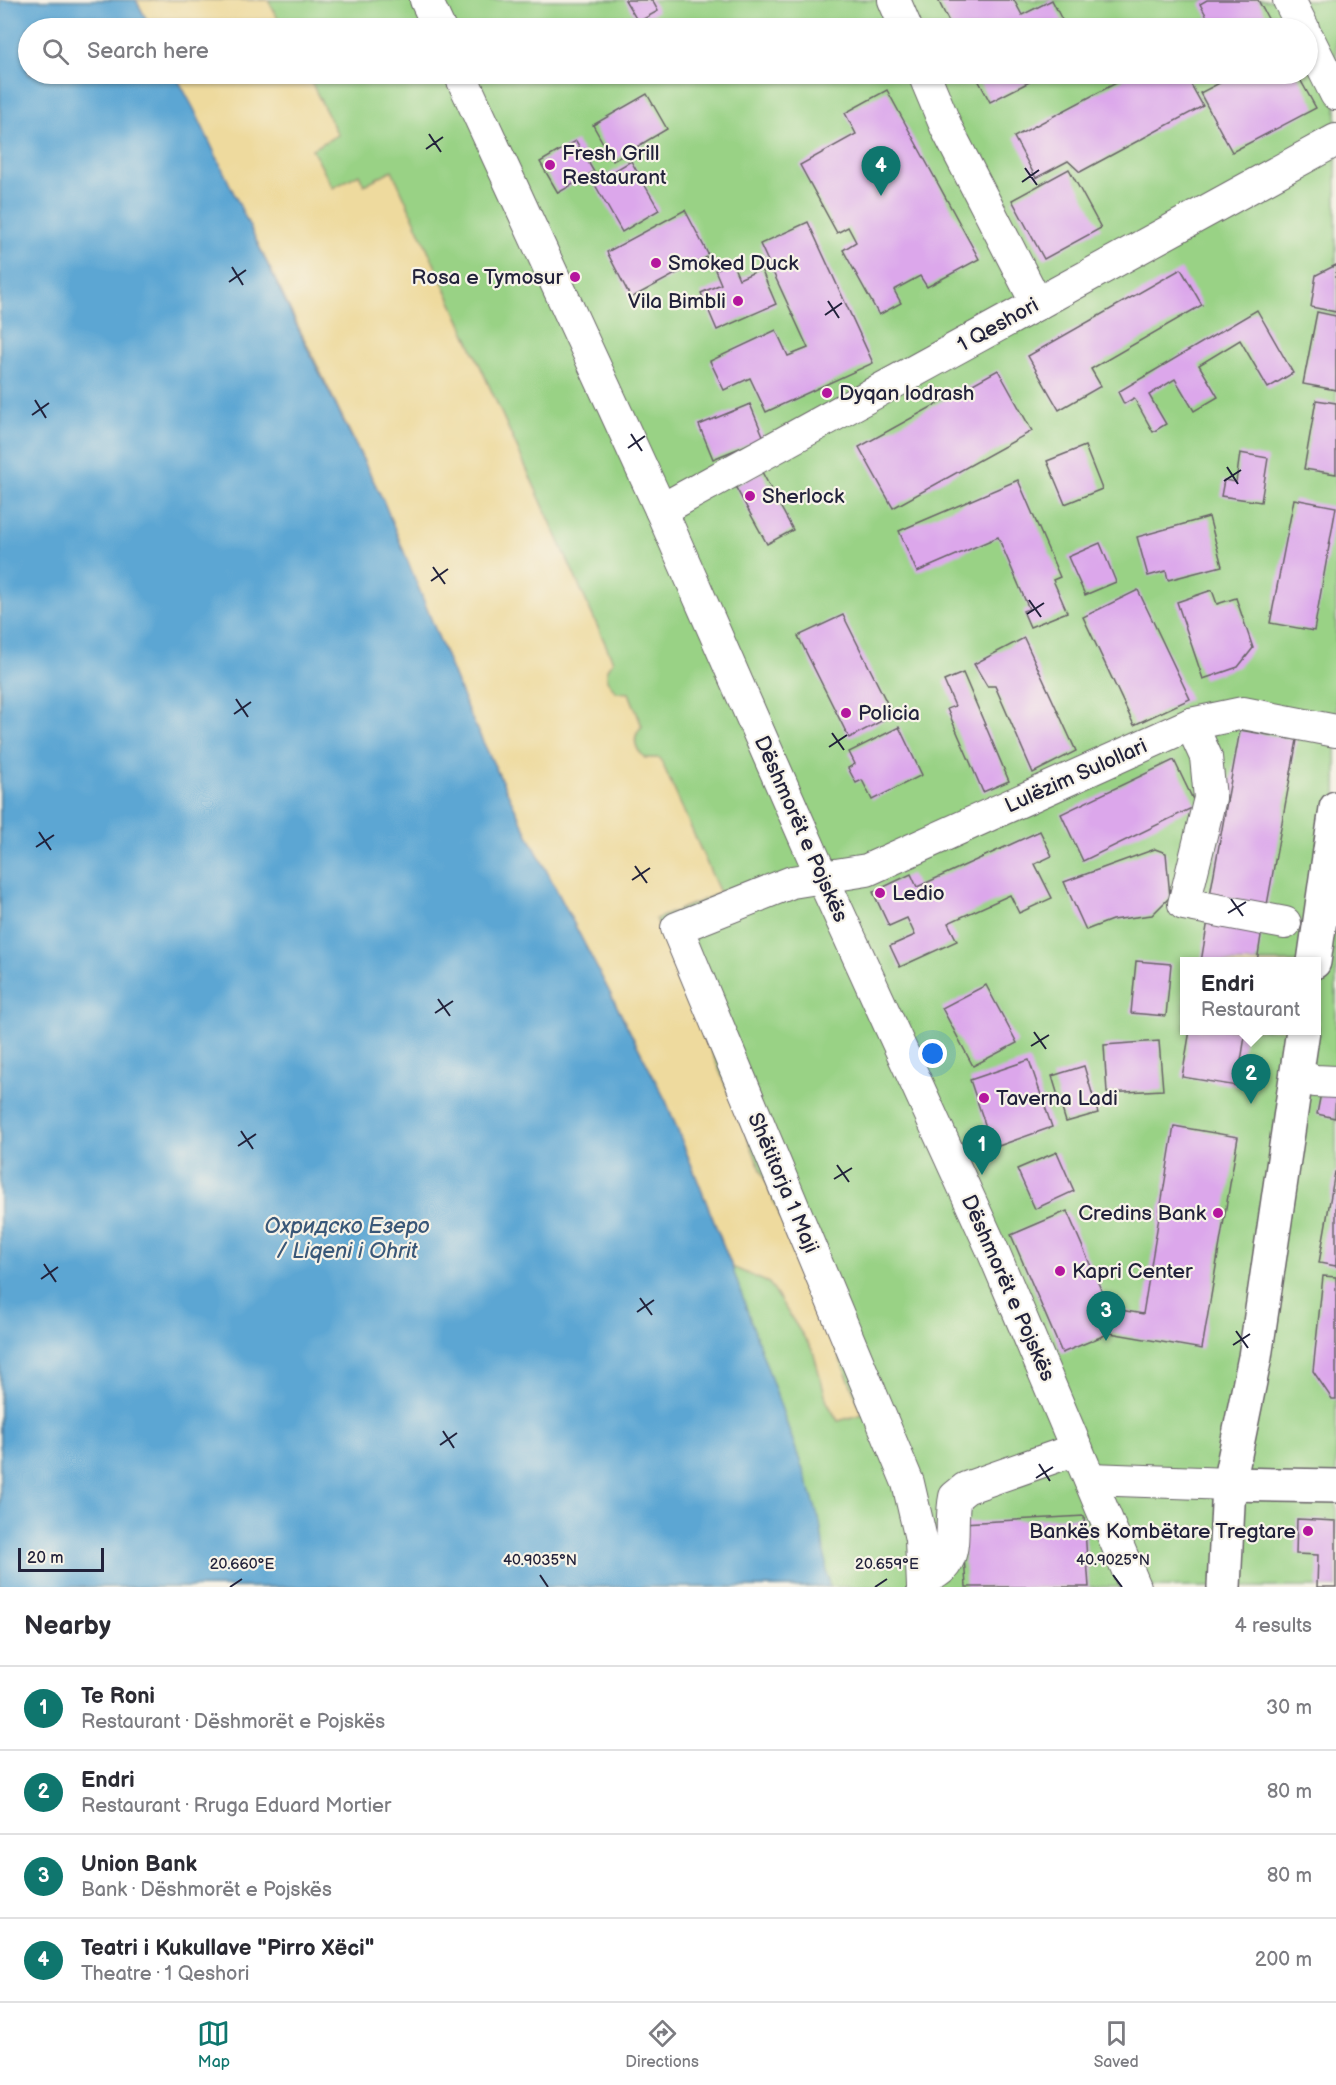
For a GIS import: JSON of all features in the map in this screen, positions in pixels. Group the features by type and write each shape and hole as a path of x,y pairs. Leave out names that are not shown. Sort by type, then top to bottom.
{"main road":[{"path":"1315,957 1336,808"},
{"path":"1224,1587 1229,1484 1255,1357 1302,1035"},
{"path":"1229,1484 1336,1486"}],"street":[{"path":"426,0 435,18"},
{"path":"894,0 902,18"},
{"path":"1289,0 1298,18"},
{"path":"1318,58 1336,94"},
{"name":"Dëshmorët e Pojskës","path":"465,84 661,510 823,879 993,1251 1135,1587"},
{"path":"928,84 947,129 1037,304"},
{"name":"1 Qeshori","path":"661,510 1336,140"},
{"name":"Lulëzim Sulollari","path":"823,879 867,870 1191,724 1243,713 1336,730"},
{"path":"1191,724 1206,757 1210,798 1184,904 1285,923"},
{"name":"Shëtitorja 1 Maji","path":"823,879 792,882 677,928 908,1483 921,1539 923,1582"},
{"path":"1296,1075 1315,1081 1336,1083"},
{"path":"923,1582 936,1574 948,1562 955,1497 966,1488 1077,1449"},
{"path":"1090,1479 1229,1484"}],"green space":[{"path":"0,0 1336,0 1336,1587 0,1587"}],"sand":[{"path":"136,0 268,0 278,18 146,18"},
{"path":"180,84 312,84 338,135 312,149 333,188 359,174 364,185 392,170 613,661 607,669 607,680 616,692 629,693 642,726 636,738 638,750 645,758 660,758 720,893 656,919 863,1414 838,1421 827,1402 813,1351 769,1283 732,1267 666,1101 529,837 469,713 383,500"}],"water":[{"name":"Охридско Езеро / Liqeni i Ohrit","path":"0,0 136,0 146,18 18,18 18,84 180,84 194,109 310,354 383,500 469,713 529,837 666,1101 732,1267 809,1487 820,1522 829,1587 0,1587"}],"building":[{"path":"625,0 652,0 658,11 645,18 636,18"},
{"path":"938,0 1014,0 1022,15 1052,0 1061,18 947,18"},
{"path":"1207,0 1258,0 1268,18 1208,18 1200,4"},
{"path":"980,84 1025,84 990,102"},
{"path":"1114,84 1191,84 1203,106 1080,172 1068,161 1036,178 1014,137"},
{"path":"1218,84 1303,84 1316,108 1232,152 1200,93"},
{"path":"887,90 979,259 927,287 920,276 894,290 901,303 879,315 843,250 856,242 848,227 837,233 800,165 856,134 845,113"},
{"path":"647,94 667,129 613,161 593,125"},
{"path":"576,141 594,172 558,193 540,162"},
{"path":"631,161 659,210 622,232 594,183"},
{"path":"1069,169 1101,228 1044,259 1012,200"},
{"path":"685,210 709,256 631,298 607,252"},
{"path":"808,222 873,363 766,412 750,378 724,390 710,361 776,330 788,356 808,348 760,244"},
{"path":"732,262 739,279 761,269 776,304 717,330 701,293 721,284 715,270"},
{"path":"1336,265 1336,312 1311,307 1316,275"},
{"path":"1181,269 1202,305 1091,369 1101,386 1059,410 1028,356"},
{"path":"1257,310 1293,373 1268,388 1240,340 1199,365 1218,397 1194,411 1175,379 1149,395 1166,424 1153,432 1134,398 1124,404 1118,392"},
{"path":"1317,312 1336,316 1336,390 1303,384"},
{"path":"998,370 1032,431 893,508 859,447"},
{"path":"1316,400 1336,403 1336,474 1304,469"},
{"path":"750,404 764,438 713,459 699,425"},
{"path":"1085,446 1102,489 1065,504 1047,461"},
{"path":"1240,453 1268,458 1261,502 1221,496 1224,480 1236,482"},
{"path":"762,472 793,530 767,544 735,486"},
{"path":"1018,480 1060,577 1053,580 1067,612 1030,627 1023,611 1029,609 998,537 917,572 899,531"},
{"path":"1294,499 1336,507 1314,631 1270,623"},
{"path":"1209,517 1222,566 1168,580 1166,571 1148,576 1137,537"},
{"path":"1100,543 1116,582 1085,595 1068,557"},
{"path":"1138,590 1190,699 1134,725 1083,617"},
{"path":"1212,590 1217,604 1236,598 1253,648 1238,667 1203,679 1177,602"},
{"path":"843,615 893,715 849,738 798,636"},
{"path":"1024,638 1076,751 1033,773 995,686 987,686 974,664"},
{"path":"963,673 1009,781 983,792 947,709 955,706 944,681"},
{"path":"899,727 922,775 872,800 862,780 856,783 848,768 855,764 849,752"},
{"path":"1240,730 1297,740 1267,905 1210,895"},
{"path":"1174,760 1196,806 1083,861 1061,814"},
{"path":"1040,831 1052,856 1035,864 1052,898 1019,913 1010,895 948,923 957,941 900,967 890,946 915,935 907,918 889,926 873,892 911,874 917,887"},
{"path":"1155,849 1166,853 1170,897 1152,915 1112,920 1086,930 1064,882"},
{"path":"1208,920 1262,929 1258,957 1202,957"},
{"path":"1136,961 1171,964 1166,1016 1131,1013"},
{"path":"986,985 1017,1043 973,1066 942,1008"},
{"path":"1189,1035 1245,1035 1237,1086 1182,1077"},
{"path":"1159,1041 1163,1090 1107,1093 1104,1045"},
{"path":"1029,1060 1052,1127 993,1148 970,1080"},
{"path":"1084,1066 1098,1113 1066,1122 1052,1076"},
{"path":"1322,1087 1336,1090 1335,1118 1317,1114"},
{"name":"Kapri Center","path":"1174,1126 1238,1137 1202,1349 1110,1333 1062,1353 1011,1235 1067,1211 1109,1308 1143,1314"},
{"path":"1057,1152 1074,1191 1035,1209 1017,1169"},
{"path":"1336,1172 1336,1266 1319,1263"},
{"path":"1323,1276 1336,1277 1336,1399 1332,1399 1313,1371"},
{"path":"1084,1516 1089,1587 966,1587 962,1523"},
{"path":"1297,1519 1336,1521 1336,1587 1317,1587 1318,1555 1296,1554"}],"place":[{"name":"Fresh Grill Restaurant","path":"550,165"},
{"name":"Teatri i Kukullave \"Pirro Xëci\"","path":"881,196"},
{"name":"Smoked Duck","path":"656,263"},
{"name":"Rosa e Tymosur","path":"575,277"},
{"name":"Vila Bimbli","path":"738,301"},
{"name":"Dyqan lodrash","path":"827,393"},
{"name":"Sherlock","path":"750,496"},
{"name":"Policia","path":"846,713"},
{"name":"Ledio","path":"880,893"},
{"name":"Taverna Ladi","path":"984,1098"},
{"name":"Endri","path":"1251,1104"},
{"name":"Te Roni","path":"982,1175"},
{"name":"Credins Bank","path":"1218,1213"},
{"name":"Kapri Center","path":"1060,1271"},
{"name":"Union Bank","path":"1106,1341"},
{"name":"Bankës Kombëtare Tregtare","path":"1308,1531"}]}
